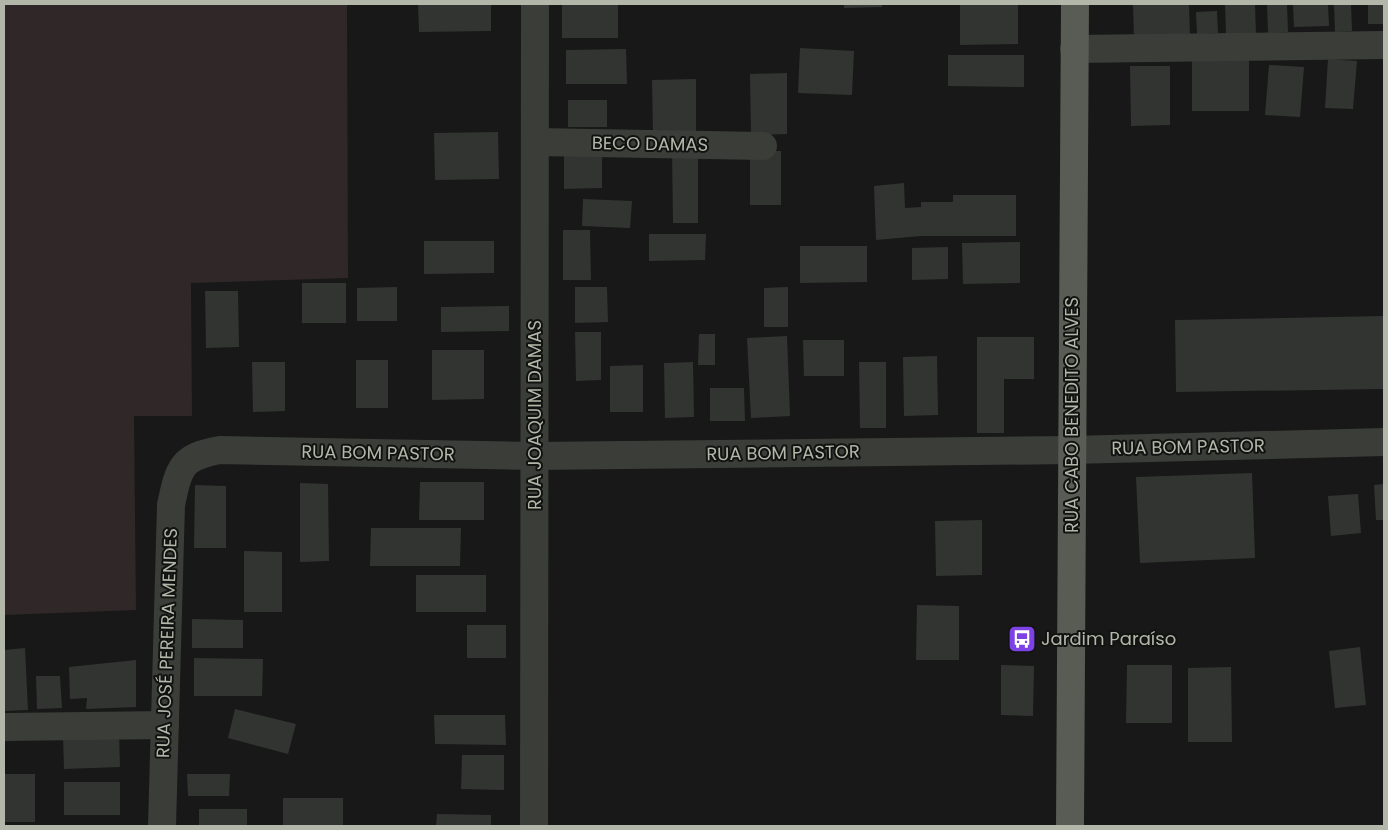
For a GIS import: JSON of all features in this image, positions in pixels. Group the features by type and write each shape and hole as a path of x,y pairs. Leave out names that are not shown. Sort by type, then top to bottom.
{"main road":[{"name":"RUA CABO BENEDITO ALVES","path":"1070,826 1075,4"}],"street":[{"name":"RUA JOAQUIM DAMAS","path":"534,826 535,4"},
{"path":"1074,49 1384,45"},
{"name":"BECO DAMAS","path":"536,142 763,146"},
{"name":"RUA BOM PASTOR","path":"185,462 198,454 220,450 534,456 1072,450 1384,442"},
{"name":"RUA JOSÉ PEREIRA MENDES","path":"162,826 171,505 176,481 185,462"},
{"path":"4,727 165,725"}],"shaded area":[{"path":"4,4 347,4 348,278 191,283 192,416 134,416 136,610 4,615"}],"building":[{"path":"418,4 491,4 491,31 419,32"},
{"path":"562,4 618,4 618,38 562,38"},
{"path":"844,4 882,4 882,7 844,8"},
{"path":"960,4 1018,4 1018,44 960,45"},
{"path":"1133,4 1189,4 1190,37 1134,38"},
{"path":"1225,4 1255,4 1256,35 1226,35"},
{"path":"1267,4 1287,4 1288,32 1268,33"},
{"path":"1293,4 1328,4 1329,26 1294,27"},
{"path":"1334,4 1351,4 1352,31 1335,32"},
{"path":"1368,4 1384,4 1384,24 1368,24"},
{"path":"1217,11 1218,33 1197,34 1196,12"},
{"path":"800,48 854,51 852,95 798,93"},
{"path":"626,49 627,84 566,84 566,50"},
{"path":"948,55 1024,55 1024,87 948,86"},
{"path":"1192,59 1249,59 1249,111 1192,111"},
{"path":"1328,59 1357,61 1353,109 1325,108"},
{"path":"1269,65 1304,67 1300,117 1265,115"},
{"path":"1130,66 1170,66 1170,125 1131,126"},
{"path":"787,73 787,134 751,135 750,74"},
{"path":"696,79 696,134 653,134 652,80"},
{"path":"568,100 607,100 607,127 568,127"},
{"path":"498,132 499,179 435,180 434,133"},
{"path":"564,146 602,146 602,188 564,189"},
{"path":"672,150 698,150 698,223 673,223"},
{"path":"750,151 781,151 781,205 750,205"},
{"path":"904,183 905,208 921,207 921,202 953,202 953,195 1016,195 1016,236 921,236 876,240 874,186"},
{"path":"583,199 632,201 630,228 582,226"},
{"path":"563,230 590,230 591,280 563,280"},
{"path":"649,234 706,234 705,260 649,261"},
{"path":"424,241 494,241 494,273 424,274"},
{"path":"1020,242 1020,283 963,284 962,243"},
{"path":"800,246 867,246 867,282 800,283"},
{"path":"948,247 948,279 912,280 912,248"},
{"path":"302,283 346,283 346,323 302,323"},
{"path":"397,287 397,321 357,321 357,288"},
{"path":"575,287 607,287 608,322 575,323"},
{"path":"788,287 788,327 764,327 764,288"},
{"path":"205,291 238,291 239,347 206,348"},
{"path":"509,306 509,331 441,332 441,307"},
{"path":"1384,316 1384,389 1176,392 1175,320"},
{"path":"575,332 601,332 601,380 576,381"},
{"path":"699,334 715,334 715,365 698,365"},
{"path":"787,336 790,416 751,418 747,338"},
{"path":"977,337 1034,337 1034,379 1004,379 1004,433 977,433"},
{"path":"803,340 844,340 844,376 804,376"},
{"path":"432,350 484,350 484,399 432,400"},
{"path":"937,356 938,415 904,416 903,357"},
{"path":"356,360 388,360 388,408 356,408"},
{"path":"252,362 285,362 285,411 253,412"},
{"path":"693,362 694,417 665,418 664,363"},
{"path":"859,362 886,362 886,428 860,428"},
{"path":"643,365 643,412 610,412 610,366"},
{"path":"710,388 744,388 745,421 710,421"},
{"path":"1252,473 1255,558 1140,563 1136,477"},
{"path":"420,482 484,482 484,520 419,520"},
{"path":"300,483 328,484 329,561 300,562"},
{"path":"1384,484 1384,520 1376,520 1374,485"},
{"path":"195,485 226,486 226,548 194,548"},
{"path":"1358,494 1361,533 1331,536 1328,496"},
{"path":"982,520 982,575 936,576 935,521"},
{"path":"371,528 461,528 460,566 370,566"},
{"path":"244,551 282,552 282,612 244,612"},
{"path":"416,575 486,575 486,612 416,612"},
{"path":"917,605 959,606 959,660 916,660"},
{"path":"192,619 243,620 243,648 192,648"},
{"path":"467,625 506,625 506,658 467,658"},
{"path":"1360,647 1366,705 1335,708 1329,651"},
{"path":"25,648 28,710 4,711 4,650"},
{"path":"194,658 263,659 262,696 194,696"},
{"path":"136,660 136,707 86,709 87,698 70,699 69,667"},
{"path":"1001,665 1034,666 1033,716 1001,715"},
{"path":"1127,665 1172,665 1172,723 1126,723"},
{"path":"1231,667 1232,742 1188,742 1188,668"},
{"path":"36,676 60,676 62,708 37,709"},
{"path":"235,709 296,724 288,754 228,738"},
{"path":"434,715 505,715 506,745 435,744"},
{"path":"119,733 120,767 64,769 63,735"},
{"path":"462,755 504,755 504,790 461,789"},
{"path":"4,774 35,774 35,822 4,822"},
{"path":"187,774 230,774 229,796 188,796"},
{"path":"64,782 120,782 120,815 64,815"},
{"path":"283,798 343,798 343,826 283,826"},
{"path":"199,809 247,809 247,826 199,826"},
{"path":"437,814 491,815 491,826 436,826"}],"place":[{"name":"Jardim Paraíso","path":"1022,639"}]}
